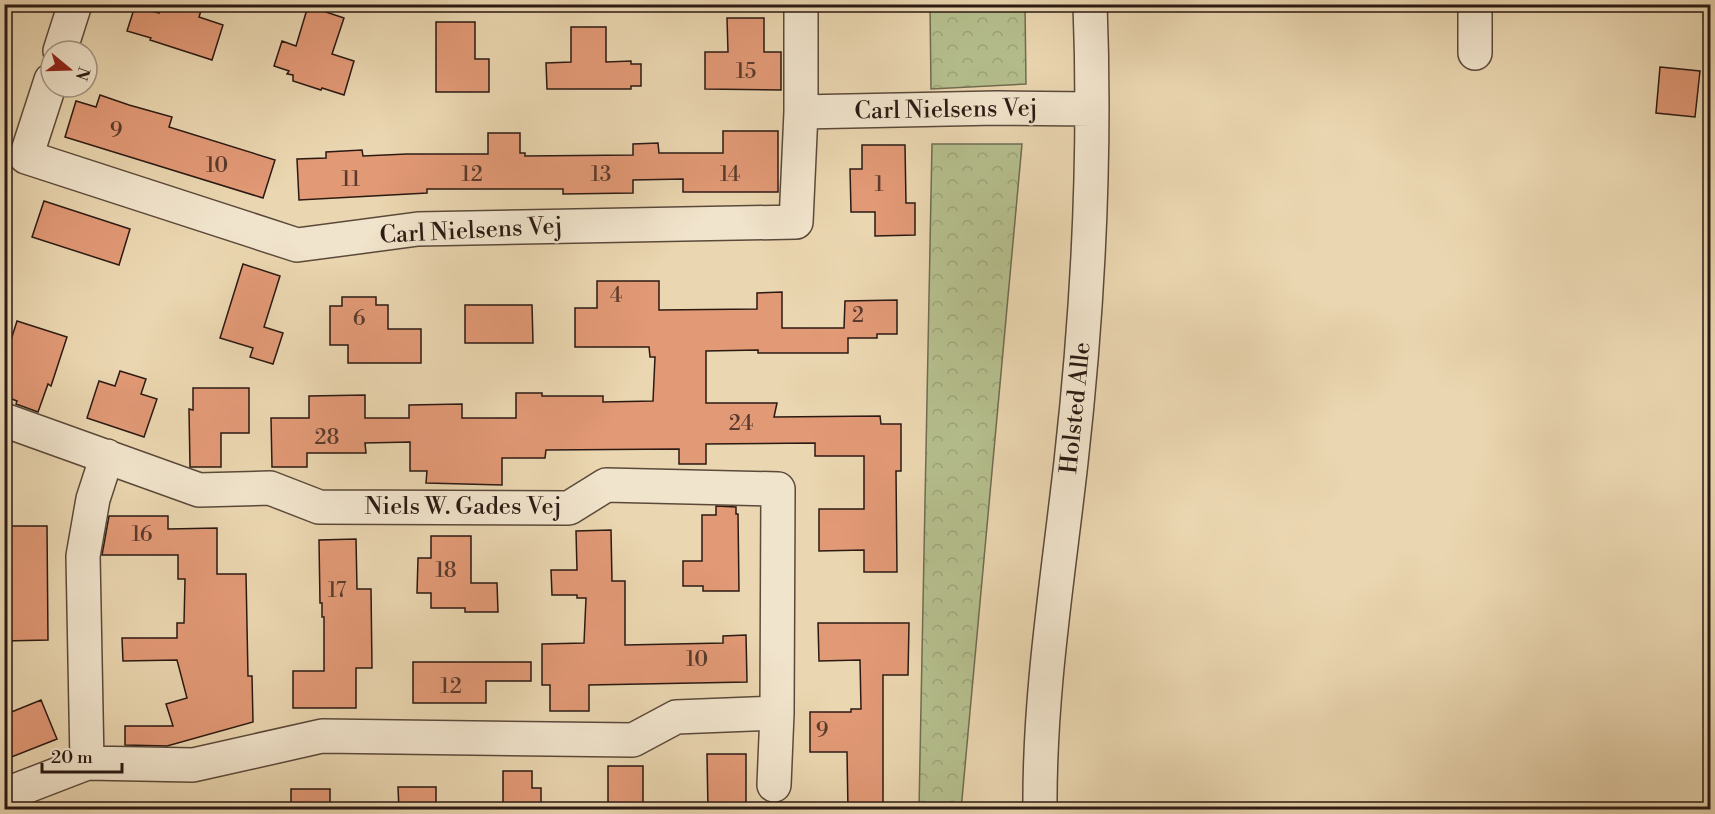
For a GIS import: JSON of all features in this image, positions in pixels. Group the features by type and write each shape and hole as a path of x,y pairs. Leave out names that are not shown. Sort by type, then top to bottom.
{"street":[{"path":"64,39 75,4"},
{"name":"Carl Nielsens Vej","path":"45,99 26,157 297,246 418,229 796,222 801,112 801,4"},
{"name":"Holsted Alle","path":"1040,810 1045,687 1087,296 1092,109 1090,4"},
{"path":"1474,4 1475,53"},
{"name":"Carl Nielsens Vej","path":"801,112 997,108 1092,109"},
{"name":"Niels W. Gades Vej","path":"4,420 200,490 270,488 319,507 569,508 606,485 778,489 777,713 774,785"},
{"path":"87,764 83,556 93,499 107,456"},
{"path":"4,795 87,764 193,765 322,736 633,740 676,717 777,713"}],"green space":[{"path":"930,5 1025,5 1026,84 931,89"},
{"path":"932,144 1022,144 961,810 919,809"}],"building":[{"path":"162,4 203,4 199,17 223,25 212,60 127,31 135,6 159,13"},
{"path":"308,6 344,18 332,54 354,61 344,95 293,81 293,75 287,74 289,71 274,66 282,41 296,46"},
{"path":"727,18 764,18 764,52 781,52 781,90 705,89 705,52 728,52"},
{"path":"436,22 475,22 475,59 489,59 489,92 436,92"},
{"path":"571,27 606,27 606,62 631,61 631,64 641,64 641,86 631,86 631,89 547,89 546,63 571,62"},
{"path":"1660,67 1700,71 1695,117 1656,113"},
{"path":"100,95 172,117 169,127 275,160 263,198 65,137 76,101 96,107"},
{"path":"723,131 778,131 778,192 683,192 683,179 633,180 633,193 563,194 563,189 427,189 427,193 299,200 297,159 326,158 326,152 362,150 363,156 488,154 488,133 520,133 520,153 525,153 525,156 633,155 633,144 658,143 659,153 723,153"},
{"path":"862,145 905,145 906,203 915,203 915,235 875,236 875,212 851,212 850,169 862,169"},
{"path":"44,201 130,229 119,265 32,237"},
{"path":"243,264 280,276 264,327 283,333 273,364 250,357 253,348 220,338"},
{"path":"597,281 659,281 659,310 757,309 757,293 782,292 782,328 844,328 845,301 897,300 897,334 877,334 877,338 848,338 848,353 706,351 706,403 777,403 774,417 880,416 881,424 901,424 901,471 896,471 897,572 864,572 864,550 819,551 819,509 864,509 864,456 815,456 815,443 706,444 706,464 679,464 679,449 546,450 545,458 502,458 502,485 426,483 427,471 410,471 410,442 365,443 366,453 307,453 307,467 272,467 271,418 309,418 309,396 365,395 365,418 409,418 409,405 462,404 462,418 516,418 516,393 542,393 542,396 603,396 603,402 653,401 655,357 650,357 649,347 575,347 575,308 597,308"},
{"path":"342,297 376,297 376,305 388,305 388,329 421,329 421,363 348,363 348,345 330,345 330,306 342,306"},
{"path":"465,305 532,305 533,343 465,343"},
{"path":"17,321 67,337 51,386 48,384 38,412 16,404 17,401 4,396 4,362"},
{"path":"120,371 146,379 141,394 157,399 144,437 87,418 99,381 115,386"},
{"path":"193,388 249,388 249,433 221,433 221,467 190,467 189,409 193,410"},
{"path":"716,506 736,507 736,514 738,514 739,591 703,591 703,586 683,586 683,561 702,561 702,515 716,515"},
{"path":"109,516 168,516 168,529 217,528 217,574 246,574 248,676 252,676 253,722 167,746 125,745 125,726 173,726 166,704 187,698 177,660 123,661 122,638 177,638 177,623 184,623 185,579 178,579 178,555 102,555"},
{"path":"11,526 47,526 48,640 4,641 4,611 11,611"},
{"path":"611,530 612,581 625,581 625,645 723,643 723,636 746,635 747,682 589,685 589,711 550,711 550,685 542,685 542,644 584,643 586,598 577,598 577,595 552,595 551,570 577,570 576,531"},
{"path":"431,536 471,536 471,583 497,583 498,612 465,612 465,608 431,608 431,593 417,593 418,558 431,558"},
{"path":"356,539 357,589 371,589 372,668 356,668 356,708 293,708 293,671 324,671 324,617 322,617 322,603 320,603 319,540"},
{"path":"818,623 909,623 908,675 883,675 883,810 848,810 847,752 810,752 810,712 851,712 851,709 861,709 860,660 819,661"},
{"path":"413,662 531,662 531,681 486,681 486,703 413,703"},
{"path":"41,700 57,739 4,760 4,715"},
{"path":"707,754 746,754 746,810 708,810"},
{"path":"608,766 643,766 643,810 608,810"},
{"path":"503,771 532,771 532,788 541,788 541,810 503,810"},
{"path":"398,787 436,787 436,810 399,810"},
{"path":"291,789 330,789 330,810 291,810"}]}
